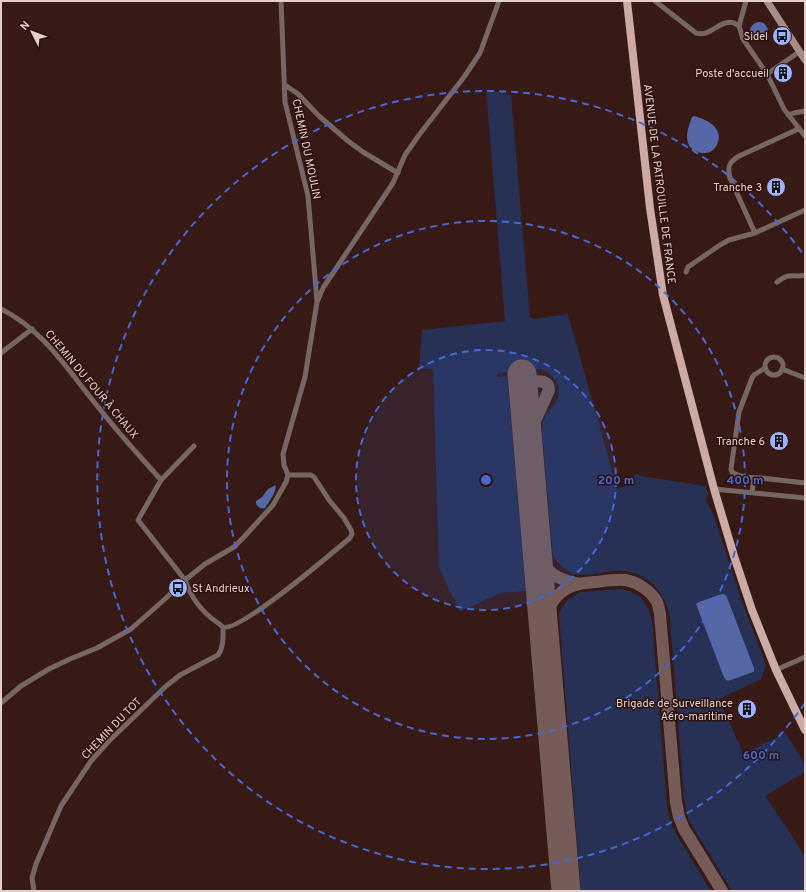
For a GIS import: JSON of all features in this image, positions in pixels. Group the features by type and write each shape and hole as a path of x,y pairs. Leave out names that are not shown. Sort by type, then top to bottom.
{"main road":[{"name":"AVENUE DE LA PATROUILLE DE FRANCE","path":"627,1 650,208 663,295 714,489 734,556 752,610 776,670 805,730"}],"street":[{"name":"CHEMIN DU MOULIN","path":"281,1 286,102 308,196 317,302"},
{"path":"1,703 21,686 49,669 97,648 131,629 184,580 205,564 234,547 273,505 286,482 288,475 284,465 283,454 305,377 317,302 323,288 393,183 405,155 464,77 480,53 499,1"},
{"path":"655,1 700,34 713,30 726,23 734,23 740,26"},
{"path":"746,1 740,26 743,39 767,74 788,115 805,136"},
{"path":"767,1 805,60"},
{"path":"767,74 799,52"},
{"path":"285,85 298,94 348,141 398,173"},
{"path":"788,115 805,111"},
{"path":"755,233 730,178 730,163 739,156 799,128"},
{"path":"686,272 688,267 729,240 755,233 805,210"},
{"path":"777,282 784,277 805,275"},
{"name":"CHEMIN DU FOUR À CHAUX","path":"1,309 11,314 32,330 62,361 113,425 161,480"},
{"path":"1,353 32,330"},
{"path":"769,358 777,358 782,363 782,369 779,373 773,375 770,374 765,368 765,363 769,358"},
{"path":"765,368 752,378 739,412 731,469 732,472 736,475 754,478 805,483"},
{"path":"782,369 805,378"},
{"path":"194,446 161,480 138,520 184,580 199,605 210,618 223,627 234,625 264,606 350,538 352,534 344,518 329,500 314,477 311,475 288,475"},
{"path":"752,493 754,478"},
{"path":"714,489 805,498"},
{"name":"CHEMIN DU TOT","path":"34,891 32,878 36,864 61,806 91,761 109,741 180,675 218,655 222,645 223,627"},
{"path":"776,670 805,657"}],"shaded area":[{"path":"759,22 765,25 768,31 765,37 759,40 753,37 750,31 753,25"},
{"path":"486,90 511,95 530,318 533,319 568,314 617,489 629,485 628,478 638,474 640,476 706,486 708,494 706,500 714,516 741,599 766,665 761,679 719,699 743,753 786,733 805,765 805,772 765,796 805,857 805,891 732,891 688,818 684,798 670,619 666,604 656,588 651,582 637,574 630,572 614,571 588,575 574,574 563,567 553,557 542,428 547,413 559,396 559,391 556,382 547,371 534,369 497,374 497,377 507,376 526,591 500,593 460,612 439,568 433,369 419,368 422,330 505,321"},
{"path":"694,116 704,119 712,124 718,132 718,143 710,152 702,153 695,151 688,144 688,130 692,117"},
{"path":"276,485 273,495 265,508 259,507 256,504 256,501 262,497 268,489"},
{"path":"621,589 633,593 642,599 648,608 652,620 667,806 671,824 711,891 581,891 559,614 566,601 581,592"},
{"path":"722,594 726,595 754,668 753,672 728,681 723,675 696,604"}],"taxiway":[{"path":"523,389 528,382 533,381 542,381 549,387 530,432 528,442"},
{"path":"537,550 543,564 552,574 565,580 580,584"},
{"path":"543,625 548,611 559,594 578,584 610,580 625,580 639,585 648,591 654,598 658,604 660,614 676,802 679,817 684,829 722,891"}],"runway":[{"path":"522,374 566,891"}],"place":[{"name":"Sidel","path":"782,36"},
{"name":"Poste d'accueil","path":"783,73"},
{"name":"Tranche 3","path":"776,187"},
{"name":"Tranche 6","path":"779,441"},
{"name":"St Andrieux","path":"178,588"},
{"name":"Brigade de Surveillance Aéro-maritime","path":"747,709"}]}
